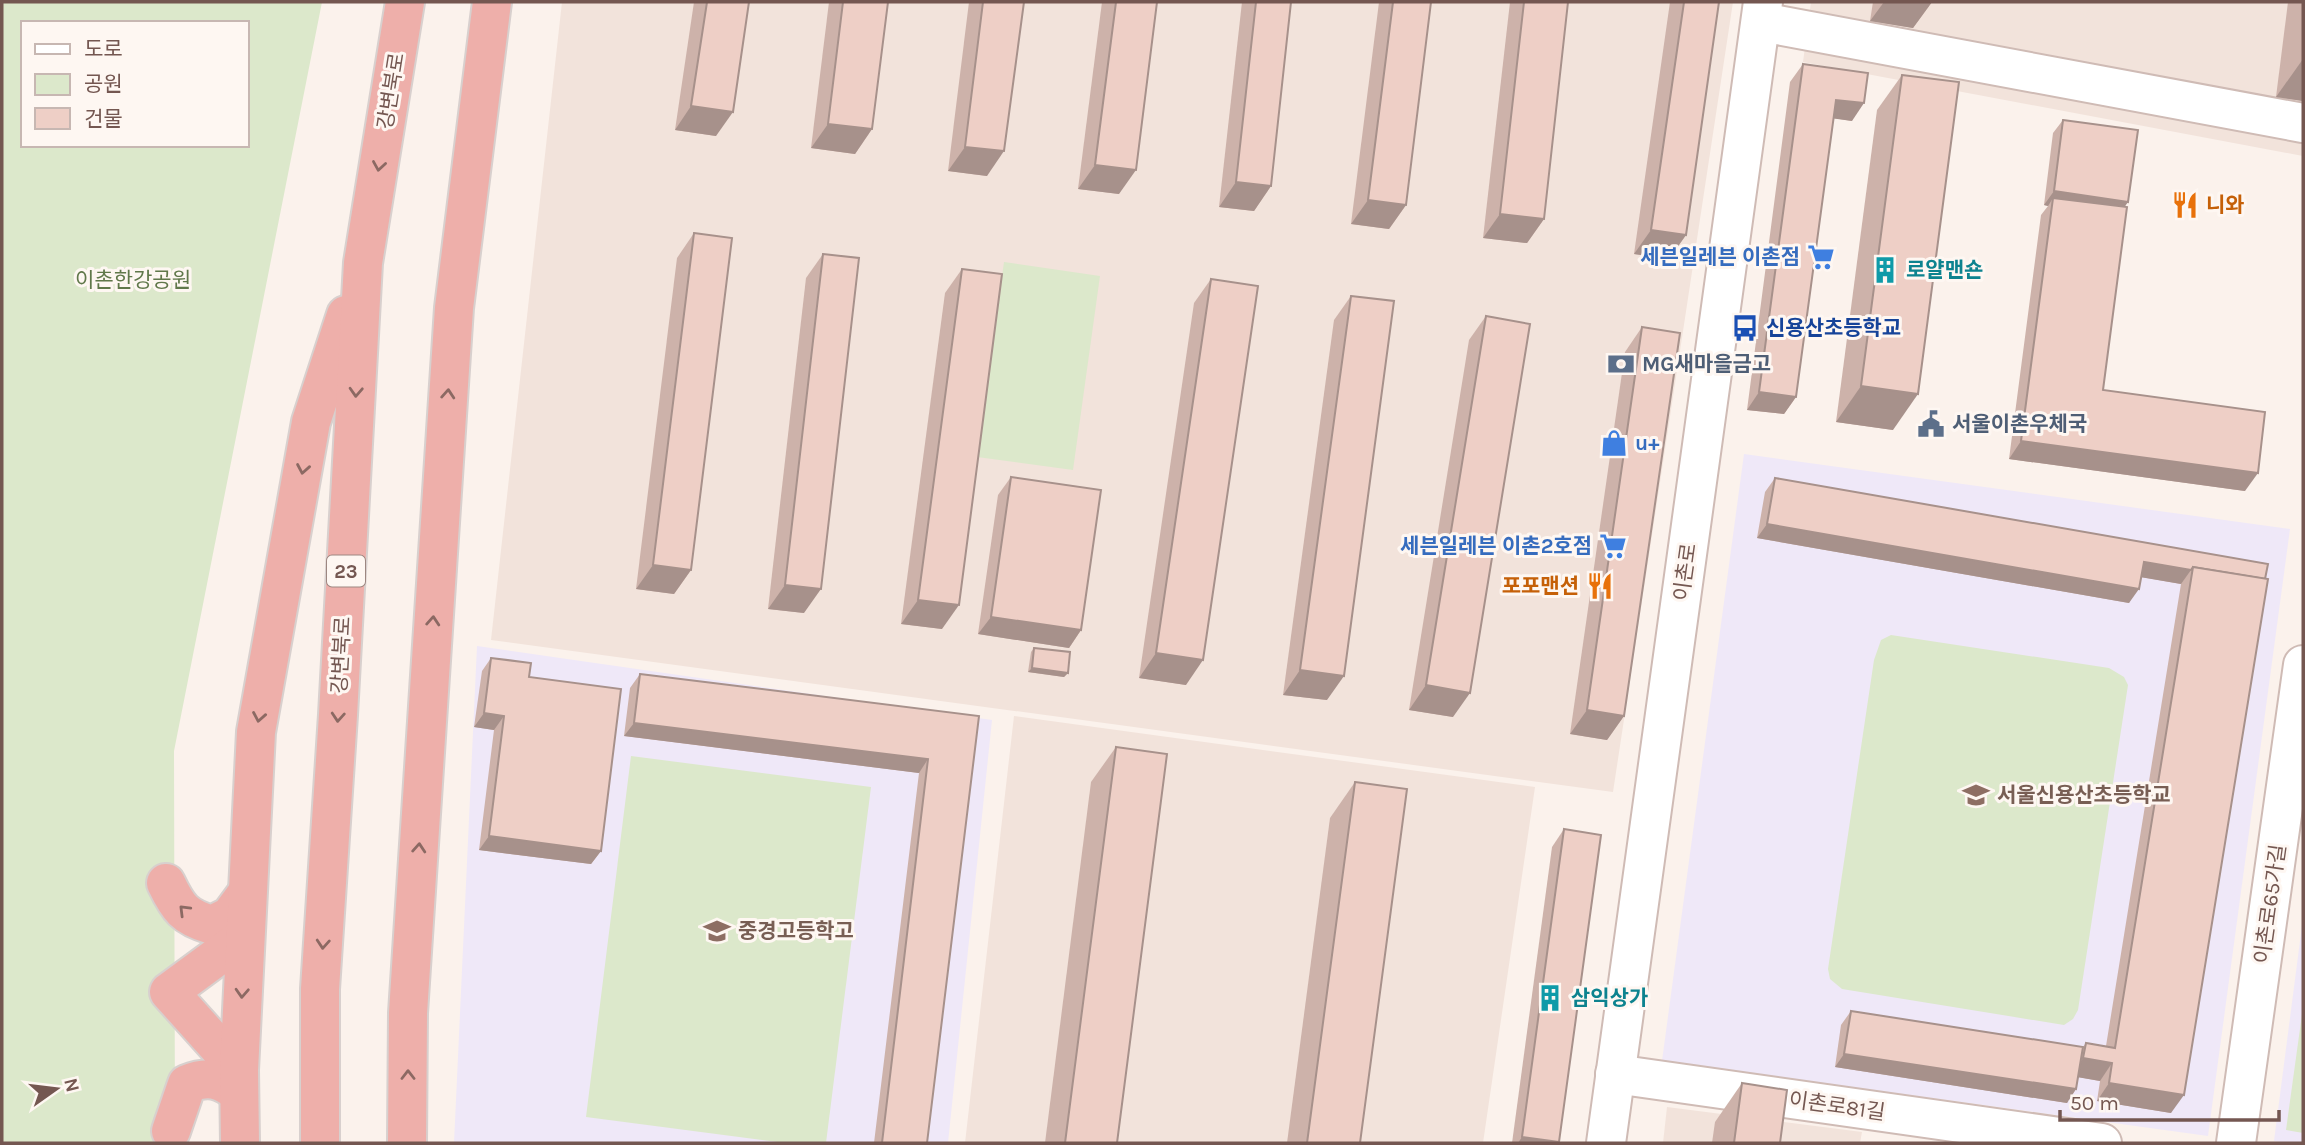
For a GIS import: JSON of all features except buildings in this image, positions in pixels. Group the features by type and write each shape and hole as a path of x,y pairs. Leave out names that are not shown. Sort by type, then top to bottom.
{"highway":[{"name":"강변북로","path":"320,1143 320,989 363,263 405,2"},
{"path":"407,1143 408,1013 453,322 492,2"},
{"path":"240,1143 239,1082 256,732 312,422 363,263"},
{"path":"166,883 177,906 194,920 212,925 230,916 247,893"},
{"path":"239,1082 169,992 245,936"},
{"path":"171,1131 187,1084 212,1078 224,1082 239,1082"}],"street":[{"path":"1762,12 2303,123"},
{"name":"이촌로","path":"1606,1143 1762,12"},
{"name":"이촌로65가길","path":"2236,1143 2303,665"},
{"name":"이촌로81길","path":"1615,1074 1975,1134 2102,1143"}],"shaded area":[{"path":"562,2 1733,2 1613,792 491,640"},
{"path":"1811,2 2303,2 2303,156 1803,62"},
{"name":"서울신용산초등학교","path":"1744,454 2290,529 2208,1136 1662,1061"},
{"name":"중경고등학고","path":"477,646 992,720 948,1143 454,1143"},
{"path":"1014,716 1535,787 1483,1143 965,1143"},
{"path":"2303,918 2303,1143 2288,1143 2274,1141"},
{"path":"1667,1107 1862,1132 1860,1143 1663,1143"}],"green space":[{"name":"이촌한강공원","path":"2,2 322,2 174,751 175,1143 2,1143"},
{"path":"1004,262 1100,276 1073,470 977,457"},
{"path":"1891,635 2109,668 2124,677 2128,685 2078,1010 2073,1019 2064,1025 1842,989 1830,979 1828,969 1874,660 1881,640"},
{"path":"631,756 871,787 826,1143 785,1143 586,1117"},
{"path":"2303,1007 2303,1133 2286,1130"}],"place":[{"name":"니와","path":"2185,205"},
{"name":"세븐일레븐 이촌점","path":"1821,257"},
{"name":"로얄맨숀","path":"1885,270"},
{"name":"신용산초등학교","path":"1745,328"},
{"name":"MG새마을금고","path":"1621,364"},
{"name":"서울이촌우체국","path":"1931,424"},
{"name":"u+","path":"1614,443"},
{"name":"세븐일레븐 이촌2호점","path":"1613,546"},
{"name":"포포맨션","path":"1600,586"},
{"name":"서울신용산초등학교","path":"1976,795"},
{"name":"중경고등학고","path":"717,931"},
{"name":"삼익상가","path":"1550,998"}]}
